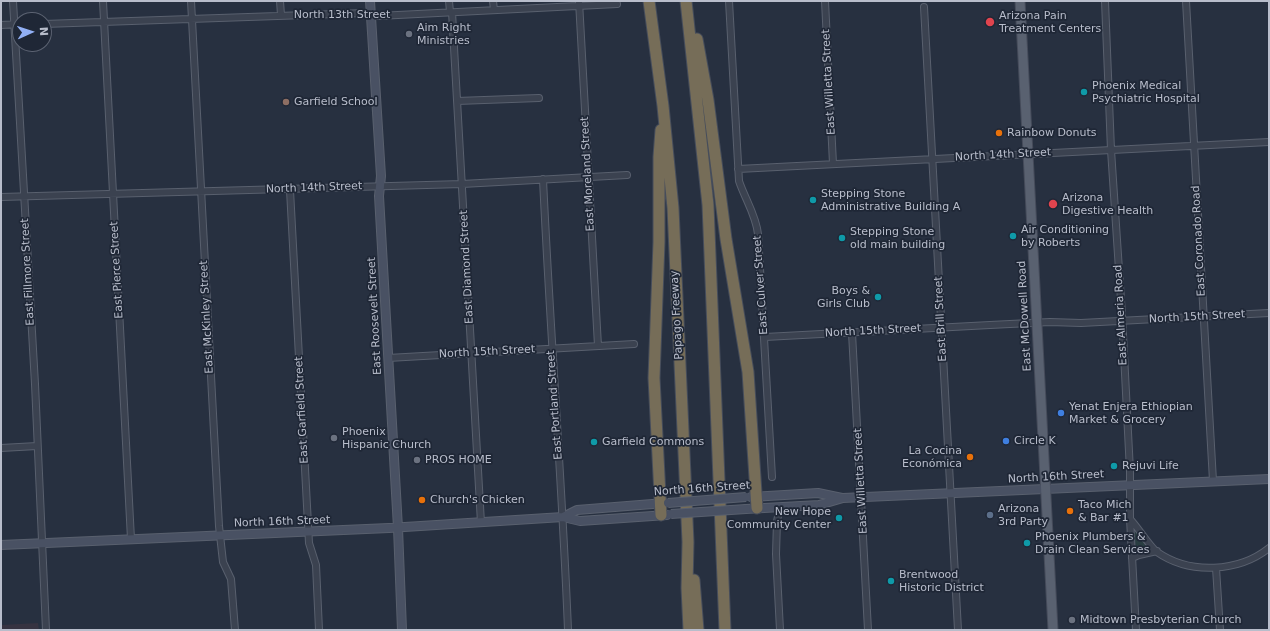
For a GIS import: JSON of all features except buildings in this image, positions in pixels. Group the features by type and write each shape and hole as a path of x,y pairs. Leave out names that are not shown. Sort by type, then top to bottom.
{"highway":[{"name":"Papago Freeway","path":"649,1 663,106 673,208 674,261 688,542 687,588 690,630"},
{"path":"687,1 698,44 708,100 726,239 748,372 752,508"},
{"path":"687,1 708,205 725,630"},
{"path":"663,106 659,158 659,242 654,370 666,515"},
{"path":"688,542 694,583 698,630"}],"main road":[{"name":"East Roosevelt Street","path":"370,1 402,630"},
{"name":"East McDowell Road","path":"1020,1 1053,630"},
{"name":"North 16th Street","path":"1,545 398,528 563,517 580,521 752,508 819,505 843,498 1269,479"},
{"name":"North 16th Street","path":"563,517 577,510 751,497 818,493 843,498"}],"street":[{"name":"East Fillmore Street","path":"13,1 15,12"},
{"name":"East Pierce Street","path":"103,1 131,539"},
{"name":"East McKinley Street","path":"192,1 219,535 223,562 231,579 235,630"},
{"path":"280,1 281,15"},
{"name":"East Diamond Street","path":"449,1 457,101 481,523"},
{"path":"493,1 494,10"},
{"name":"East Culver Street","path":"728,1 740,185 757,226 765,338 772,477"},
{"name":"East Willetta Street","path":"825,1 833,164"},
{"name":"East Almeria Road","path":"1105,1 1111,150 1122,320 1136,630"},
{"name":"East Coronado Road","path":"1186,1 1213,481"},
{"name":"North 13th Street","path":"52,24 365,13 378,16 579,4 617,4"},
{"name":"East Moreland Street","path":"579,4 598,346"},
{"name":"East Brill Street","path":"924,7 958,630"},
{"path":"1,24 12,24"},
{"name":"East Fillmore Street","path":"18,52 46,630"},
{"path":"457,101 539,98"},
{"name":"North 14th Street","path":"738,169 1269,142"},
{"name":"North 14th Street","path":"1,197 380,187 627,175"},
{"name":"East Portland Street","path":"542,179 563,517 568,630"},
{"name":"East Garfield Street","path":"290,190 308,543 316,565 319,630"},
{"name":"North 15th Street","path":"765,338 941,327 1038,323 1081,323 1269,314"},
{"name":"East Willetta Street","path":"852,332 868,630"},
{"name":"North 15th Street","path":"388,358 634,344"},
{"path":"1,448 37,446"},
{"path":"780,630 776,554 777,521 779,512 786,507"},
{"path":"1130,518 1157,551 1175,561 1187,565 1216,568 1245,562 1269,548"},
{"path":"1132,558 1138,555 1157,551"},
{"path":"1216,568 1220,630"}],"shaded area":[{"path":"38,623 39,630 1,630 1,625"}],"green space":[{"path":"1134,532 1137,532 1149,547 1148,549 1140,552 1136,551"}],"place":[{"name":"Arizona Pain Treatment Centers","path":"990,22"},
{"name":"Aim Right Ministries","path":"409,34"},
{"name":"Phoenix Medical Psychiatric Hospital","path":"1084,92"},
{"name":"Garfield School","path":"286,102"},
{"name":"Rainbow Donuts","path":"999,133"},
{"name":"Stepping Stone Administrative Building A","path":"813,200"},
{"name":"Arizona Digestive Health","path":"1053,204"},
{"name":"Air Conditioning by Roberts","path":"1013,236"},
{"name":"Stepping Stone old main building","path":"842,238"},
{"name":"Boys & Girls Club","path":"878,297"},
{"name":"Yenat Enjera Ethiopian Market & Grocery","path":"1061,413"},
{"name":"Phoenix Hispanic Church","path":"334,438"},
{"name":"Circle K","path":"1006,441"},
{"name":"Garfield Commons","path":"594,442"},
{"name":"La Cocina Económica","path":"970,457"},
{"name":"PROS HOME","path":"417,460"},
{"name":"Rejuvi Life","path":"1114,466"},
{"name":"Church's Chicken","path":"422,500"},
{"name":"Taco Mich & Bar #1","path":"1070,511"},
{"name":"Arizona 3rd Party","path":"990,515"},
{"name":"New Hope Community Center","path":"839,518"},
{"name":"Phoenix Plumbers & Drain Clean Services","path":"1027,543"},
{"name":"Brentwood Historic District","path":"891,581"},
{"name":"Midtown Presbyterian Church","path":"1072,620"}]}
